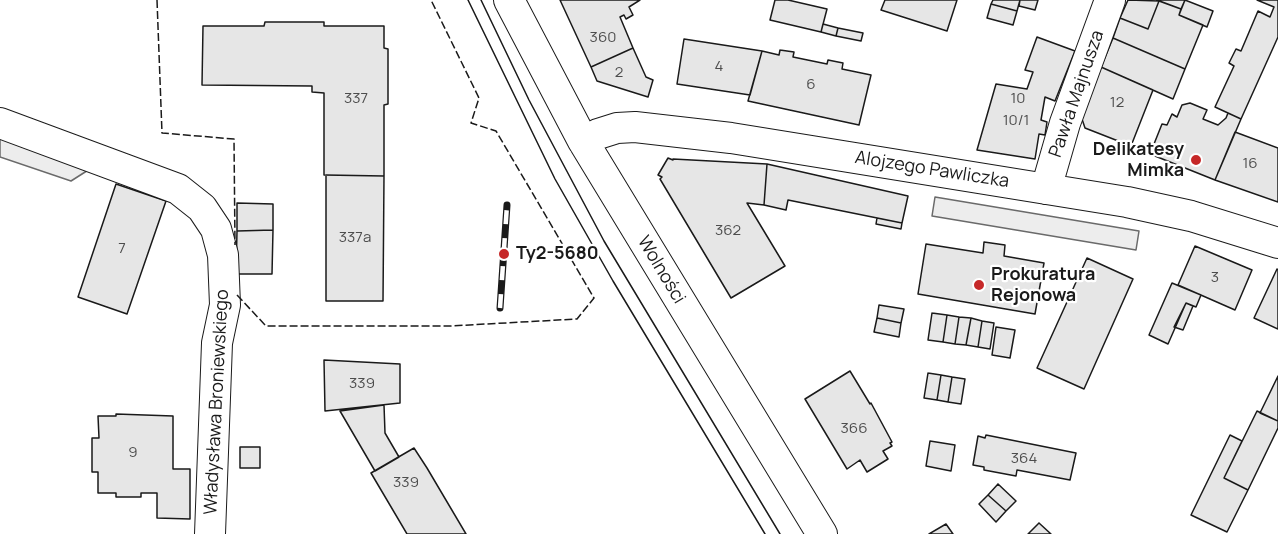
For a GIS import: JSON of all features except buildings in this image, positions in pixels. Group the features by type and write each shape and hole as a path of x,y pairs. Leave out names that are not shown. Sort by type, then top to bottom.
{"street":[{"name":"Wolności","path":"509,0 583,141 822,534"},
{"name":"Pawła Majnusza","path":"1046,189 1065,123 1110,0"},
{"name":"Władysława Broniewskiego","path":"0,123 178,189 202,208 216,229 223,255 225,305 217,343 210,534"},
{"name":"Alojzego Pawliczka","path":"583,141 617,128 656,129 829,153 1127,202 1191,216 1278,243"}],"shaded area":[{"path":"0,135 93,167 71,181 0,157"},
{"path":"935,197 1139,231 1136,250 932,216"}],"tram line":[{"path":"468,0 555,179 613,281 765,534"},
{"path":"481,0 529,100 604,241 780,534"}],"railway":[{"path":"500,308 507,205"}],"fence":[{"path":"157,0 162,133 234,139 235,245"},
{"path":"237,295 266,326 450,326 577,319 594,298 496,131 471,123 479,98 431,0"}],"place":[{"name":"Delikatesy Mimka","path":"1196,160"},
{"name":"Ty2-5680","path":"504,254"},
{"name":"Prokuratura Rejonowa","path":"979,285"}]}
